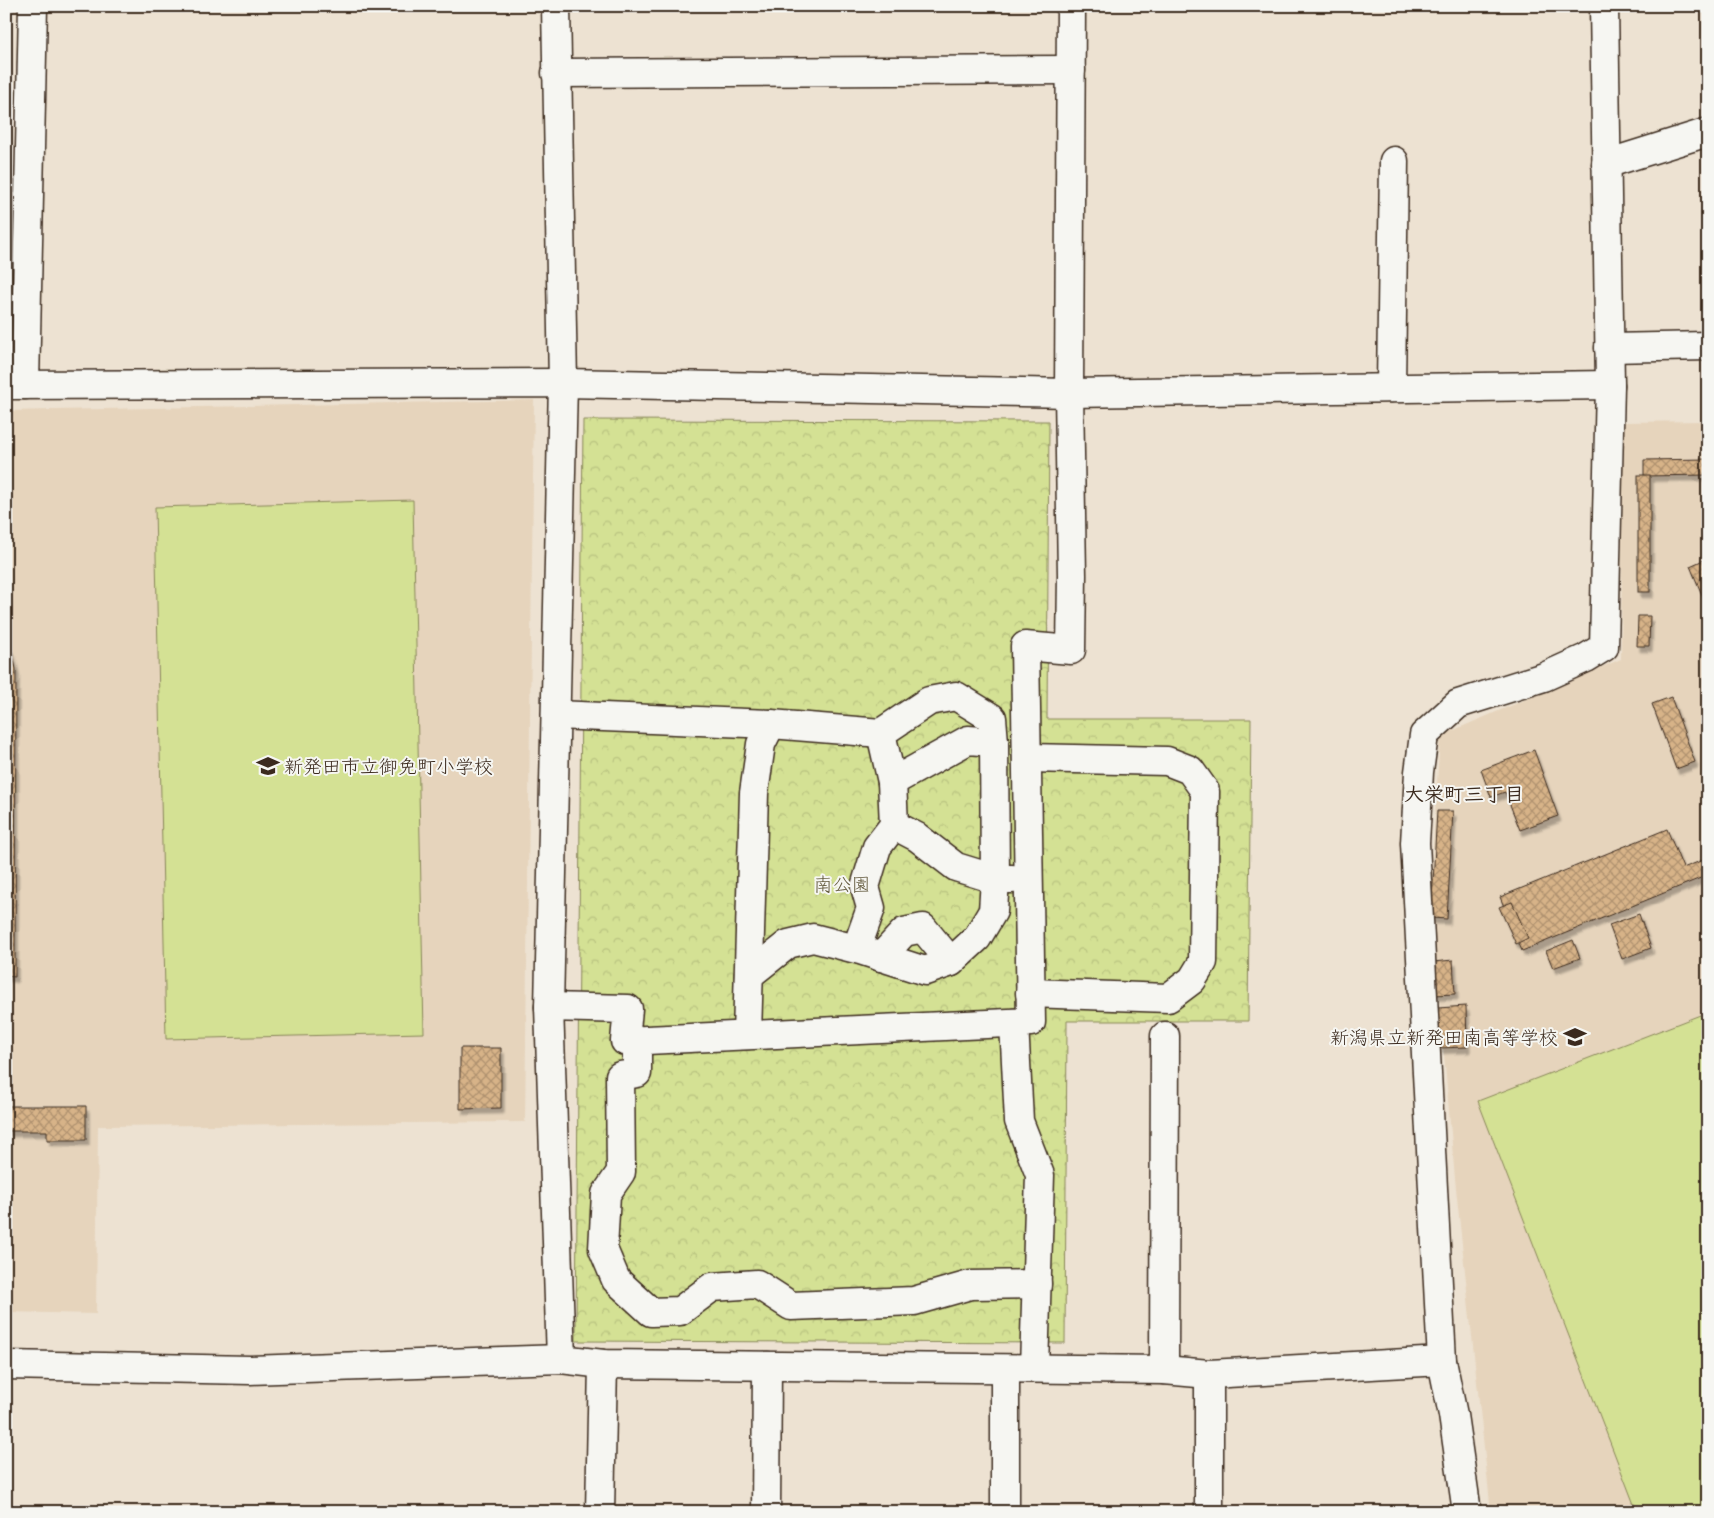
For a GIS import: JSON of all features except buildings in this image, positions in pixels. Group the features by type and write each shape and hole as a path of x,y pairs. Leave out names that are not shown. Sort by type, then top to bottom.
{"street":[{"path":"33,6 16,385 563,384 1069,393 1610,385"},
{"path":"556,6 563,384 549,1007 561,1359"},
{"path":"549,1007 628,1010 625,1040 1030,1022 1025,646 1071,650 1072,575 1069,393 1071,6"},
{"path":"1467,1512 1453,1415 1442,1361 1415,842 1419,772 1424,735 1458,704 1544,677 1586,658 1604,647 1610,385 1604,6"},
{"path":"556,72 1071,70"},
{"path":"1606,164 1708,132"},
{"path":"1391,388 1394,161"},
{"path":"1609,348 1708,346"},
{"path":"556,715 771,724 881,733 930,701 956,696 992,718 994,742 995,879 993,911 977,938 951,962 925,971 812,938 788,944 749,975"},
{"path":"747,1035 754,793 761,744 771,724"},
{"path":"871,954 861,936 870,908 866,886 878,847 894,825 892,782 881,733"},
{"path":"892,782 968,740 994,742"},
{"path":"1027,758 1167,761 1190,770 1205,791 1204,962 1192,980 1168,998 1030,993"},
{"path":"894,825 917,837 956,867 995,879 1028,878"},
{"path":"871,954 904,932 923,928 951,962"},
{"path":"1014,1023 1019,1121 1040,1175 1034,1368"},
{"path":"1164,1370 1165,1036"},
{"path":"637,1040 637,1073 620,1076 621,1172 606,1194 602,1249 616,1280 651,1312 680,1311 712,1287 757,1284 790,1306 914,1301 970,1285 1037,1284"},
{"path":"6,1365 250,1370 561,1359 603,1364 1164,1370 1209,1374 1442,1361"},
{"path":"600,1512 603,1364"},
{"path":"766,1512 767,1366"},
{"path":"1004,1512 1005,1369"},
{"path":"1209,1374 1209,1512"}],"shaded area":[{"name":"新発田市立御免町小学校","path":"534,400 525,1122 98,1126 96,1314 6,1312 6,411"},
{"name":"新潟県立新発田南高等学校","path":"1708,421 1708,1512 1491,1512 1455,1179 1430,894 1440,736 1621,659 1623,422"}],"green space":[{"name":"南公園","path":"583,420 1049,421 1047,719 1251,719 1248,1021 1067,1021 1065,1343 576,1341"},
{"path":"413,500 424,1033 166,1039 155,507"},
{"path":"1708,1012 1708,1512 1637,1512 1478,1101"}],"place":[{"name":"新発田市立御免町小学校","path":"268,766"},
{"name":"新潟県立新発田南高等学校","path":"1575,1037"}],"district":[{"name":"大栄町三丁目","path":"1464,794"}]}
